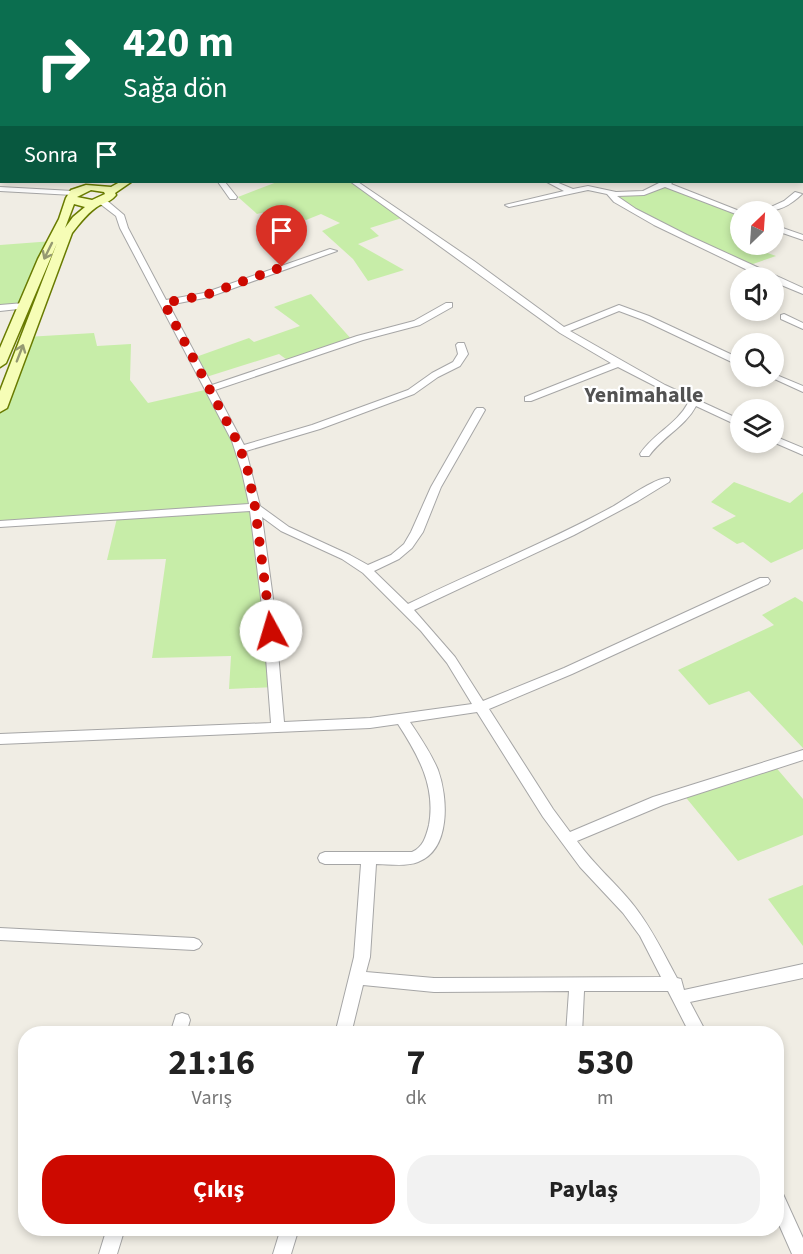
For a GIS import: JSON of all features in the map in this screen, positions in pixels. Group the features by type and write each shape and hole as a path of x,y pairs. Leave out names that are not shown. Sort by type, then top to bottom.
{"main road":[{"path":"74,191 120,183"},
{"path":"0,408 68,233 77,219 99,202 109,198 101,186"},
{"path":"74,191 82,203 99,202"},
{"path":"0,363 64,219 74,191"}],"street":[{"path":"222,183 233,197"},
{"path":"355,183 471,263 563,331 618,364 730,419"},
{"path":"553,183 571,191"},
{"path":"509,205 588,188 610,193 644,193 667,183 730,209"},
{"path":"0,189 74,191"},
{"path":"610,193 614,200 648,219 750,267"},
{"path":"784,204 798,194"},
{"path":"99,202 120,215 124,228 240,449 247,467 255,507 268,608 278,727"},
{"path":"784,231 803,238"},
{"path":"164,303 206,295 333,251"},
{"path":"784,283 803,291"},
{"path":"209,389 360,338 417,323 449,305"},
{"path":"0,308 24,306"},
{"path":"563,331 619,308 646,318 730,358"},
{"path":"784,317 801,324"},
{"path":"240,449 316,427 411,392 459,362 463,354 460,345"},
{"path":"528,399 618,364"},
{"path":"784,381 803,389"},
{"path":"645,454 656,438 684,418 693,402"},
{"path":"368,570 395,556 408,546 417,532 436,487 480,410"},
{"path":"784,443 803,452"},
{"path":"407,609 597,520 665,480"},
{"path":"0,524 255,507 285,529 346,557 368,570 407,609 451,660 531,788 567,839 645,932 695,1026"},
{"path":"0,739 402,720 481,707 568,671 765,580"},
{"path":"326,858 418,857 426,851 434,836 436,787 423,754 402,720"},
{"path":"567,839 658,801 803,755"},
{"path":"345,1026 358,978 366,926 369,858"},
{"path":"0,934 194,944"},
{"path":"358,978 434,985 577,985 678,991 803,971"},
{"path":"574,1026 577,985"},
{"path":"784,1216 801,1254"},
{"path":"108,1254 114,1236"},
{"path":"282,1254 288,1236"}],"green space":[{"path":"274,183 355,183 405,217 370,228 379,236 358,244 404,270 368,281 353,259 322,231 340,223 321,214 306,220 281,208 257,214 238,197"},
{"path":"664,184 730,210 730,255 776,256 747,266 648,219 610,193 644,193"},
{"path":"53,241 24,306 0,308 0,245"},
{"path":"311,294 353,341 290,362 279,354 203,378 193,358 249,338 254,342 300,326 274,307"},
{"path":"94,333 97,346 131,344 130,380 148,403 209,389 247,467 275,687 229,689 231,656 152,658 166,559 107,560 117,518 0,524 0,408 26,337"},
{"path":"734,482 790,503 803,492 803,549 771,563 743,542 737,544 712,528 736,516 711,502"},
{"path":"795,597 803,602 803,748 749,691 709,705 678,670 774,625 762,615"},
{"path":"773,764 803,799 803,835 738,861 683,794"},
{"path":"803,885 803,946 768,899"}],"district":[{"name":"Yenimahalle","path":"644,395"}],"route":[{"path":"271,631 255,507 247,467 237,441 164,303 206,295 282,267"}]}
